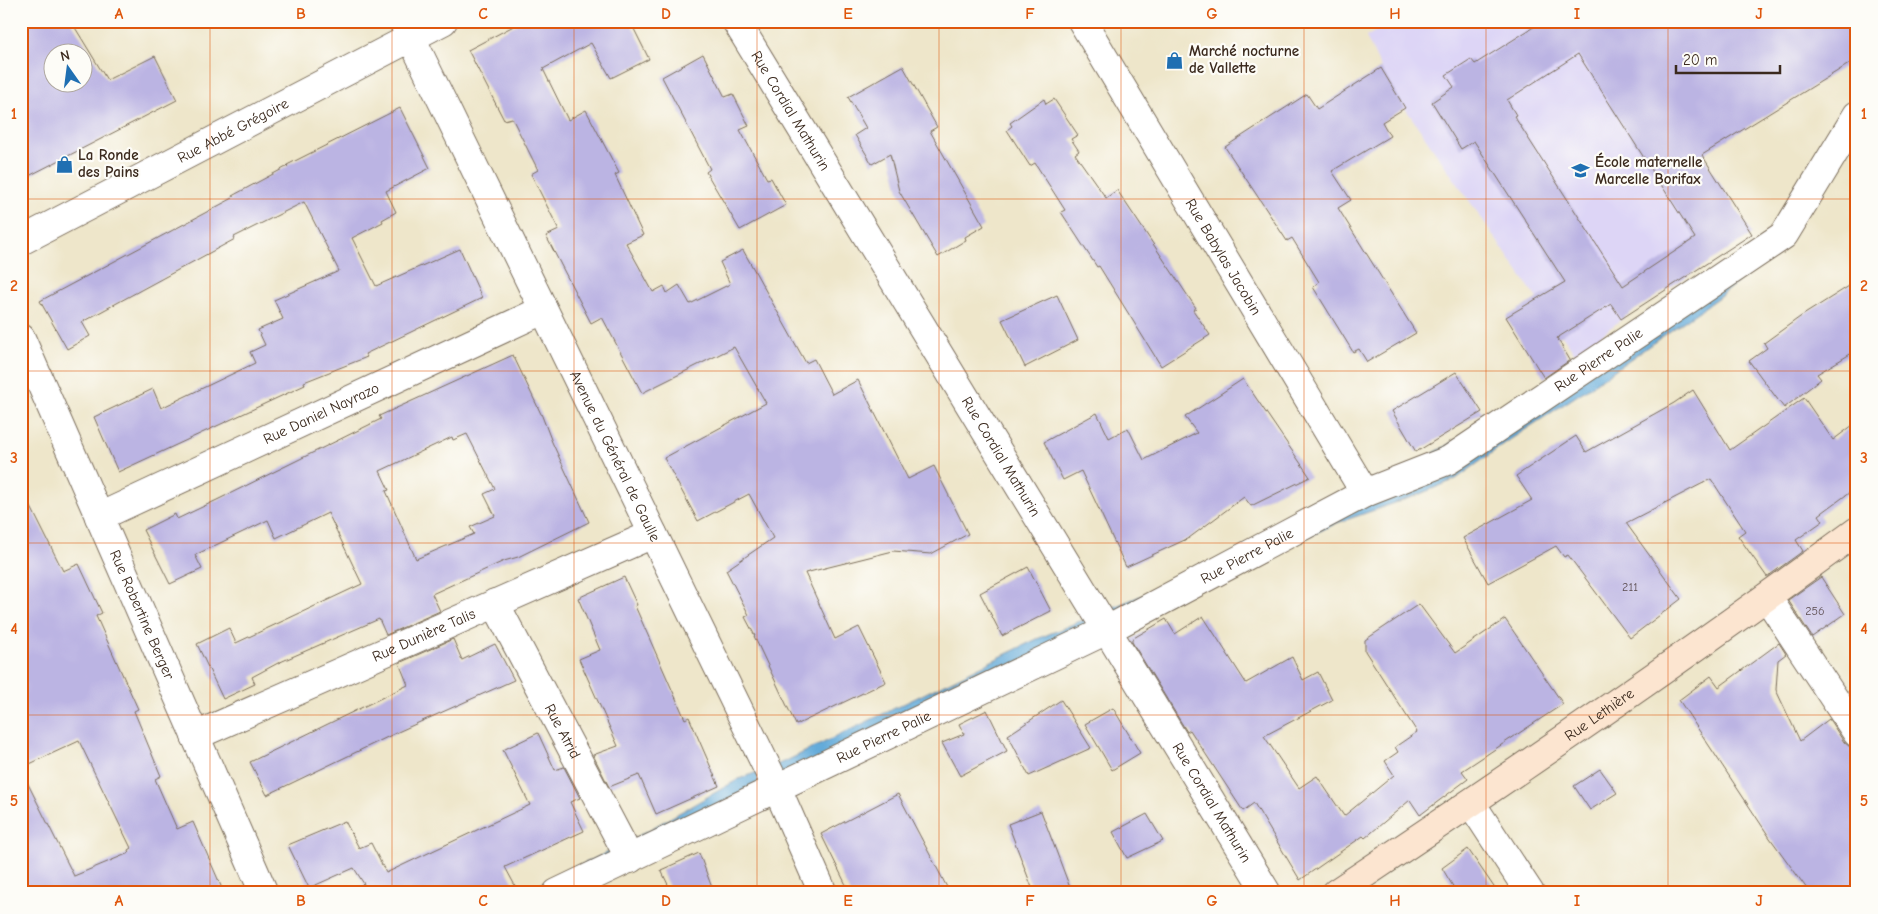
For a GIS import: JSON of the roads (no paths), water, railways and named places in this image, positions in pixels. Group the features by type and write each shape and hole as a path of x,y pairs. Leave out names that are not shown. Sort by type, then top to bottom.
{"street":[{"name":"Rue Abbé Grégoire","path":"21,241 407,30 443,21"},
{"name":"Rue Cordial Mathurin","path":"736,21 1266,893"},
{"name":"Rue Babylas Jacobin","path":"1082,21 1365,493"},
{"name":"Avenue du Général de Gaulle","path":"407,30 777,788 823,893"},
{"name":"Rue Pierre Palie","path":"557,893 1106,630 1365,493 1449,460 1784,235 1857,115"},
{"name":"Rue Daniel Nayrazo","path":"99,517 543,310"},
{"name":"Rue Robertine Berger","path":"21,338 264,893"},
{"name":"Rue Lethière","path":"1336,893 1471,803 1767,597 1857,531"},
{"name":"Rue Dunière Talis","path":"195,736 495,602 653,534"},
{"path":"1767,597 1857,733"},
{"name":"Rue Atrid","path":"495,602 630,859"},
{"path":"1471,803 1530,893"}],"water":[{"path":"1761,264 1716,299 1590,387 1508,441 1456,479 1415,496 1337,523 555,893 521,893 617,848 739,779 786,761 1037,639 1157,589 1342,506"}],"place":[{"name":"Marché nocturne de Vallette","path":"1175,60"},
{"name":"La Ronde des Pains","path":"64,164"},
{"name":"École maternelle Marcelle Borifax","path":"1581,171"}]}
